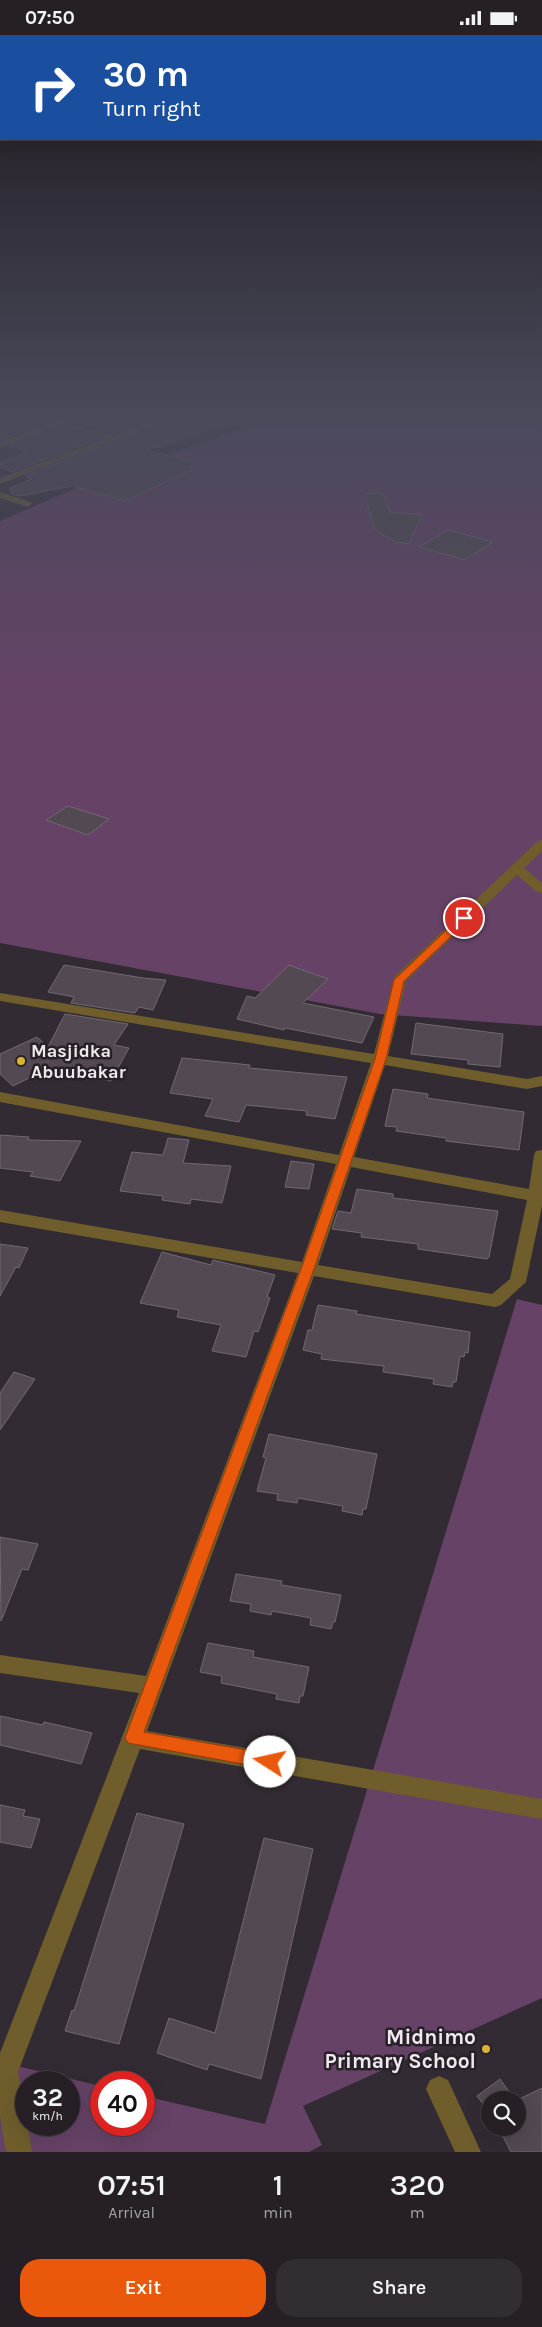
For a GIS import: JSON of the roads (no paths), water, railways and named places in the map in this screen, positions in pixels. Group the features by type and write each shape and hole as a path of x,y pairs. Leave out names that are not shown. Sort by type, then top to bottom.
{"street":[{"path":"20,2152 5,2072 134,1738 308,1269 380,1059 399,980 542,844"},
{"path":"517,869 542,889"},
{"path":"3,1001 380,1059 527,1084 542,1081"},
{"path":"0,1097 536,1196"},
{"path":"0,1216 495,1301 518,1282 536,1196 542,1155"},
{"path":"0,1664 152,1686"},
{"path":"134,1738 542,1809"},
{"path":"439,2089 468,2152"}],"place":[{"name":"Masjidka Abuubakar","path":"21,1061"},
{"name":"Midnimo Primary School","path":"486,2049"}]}
